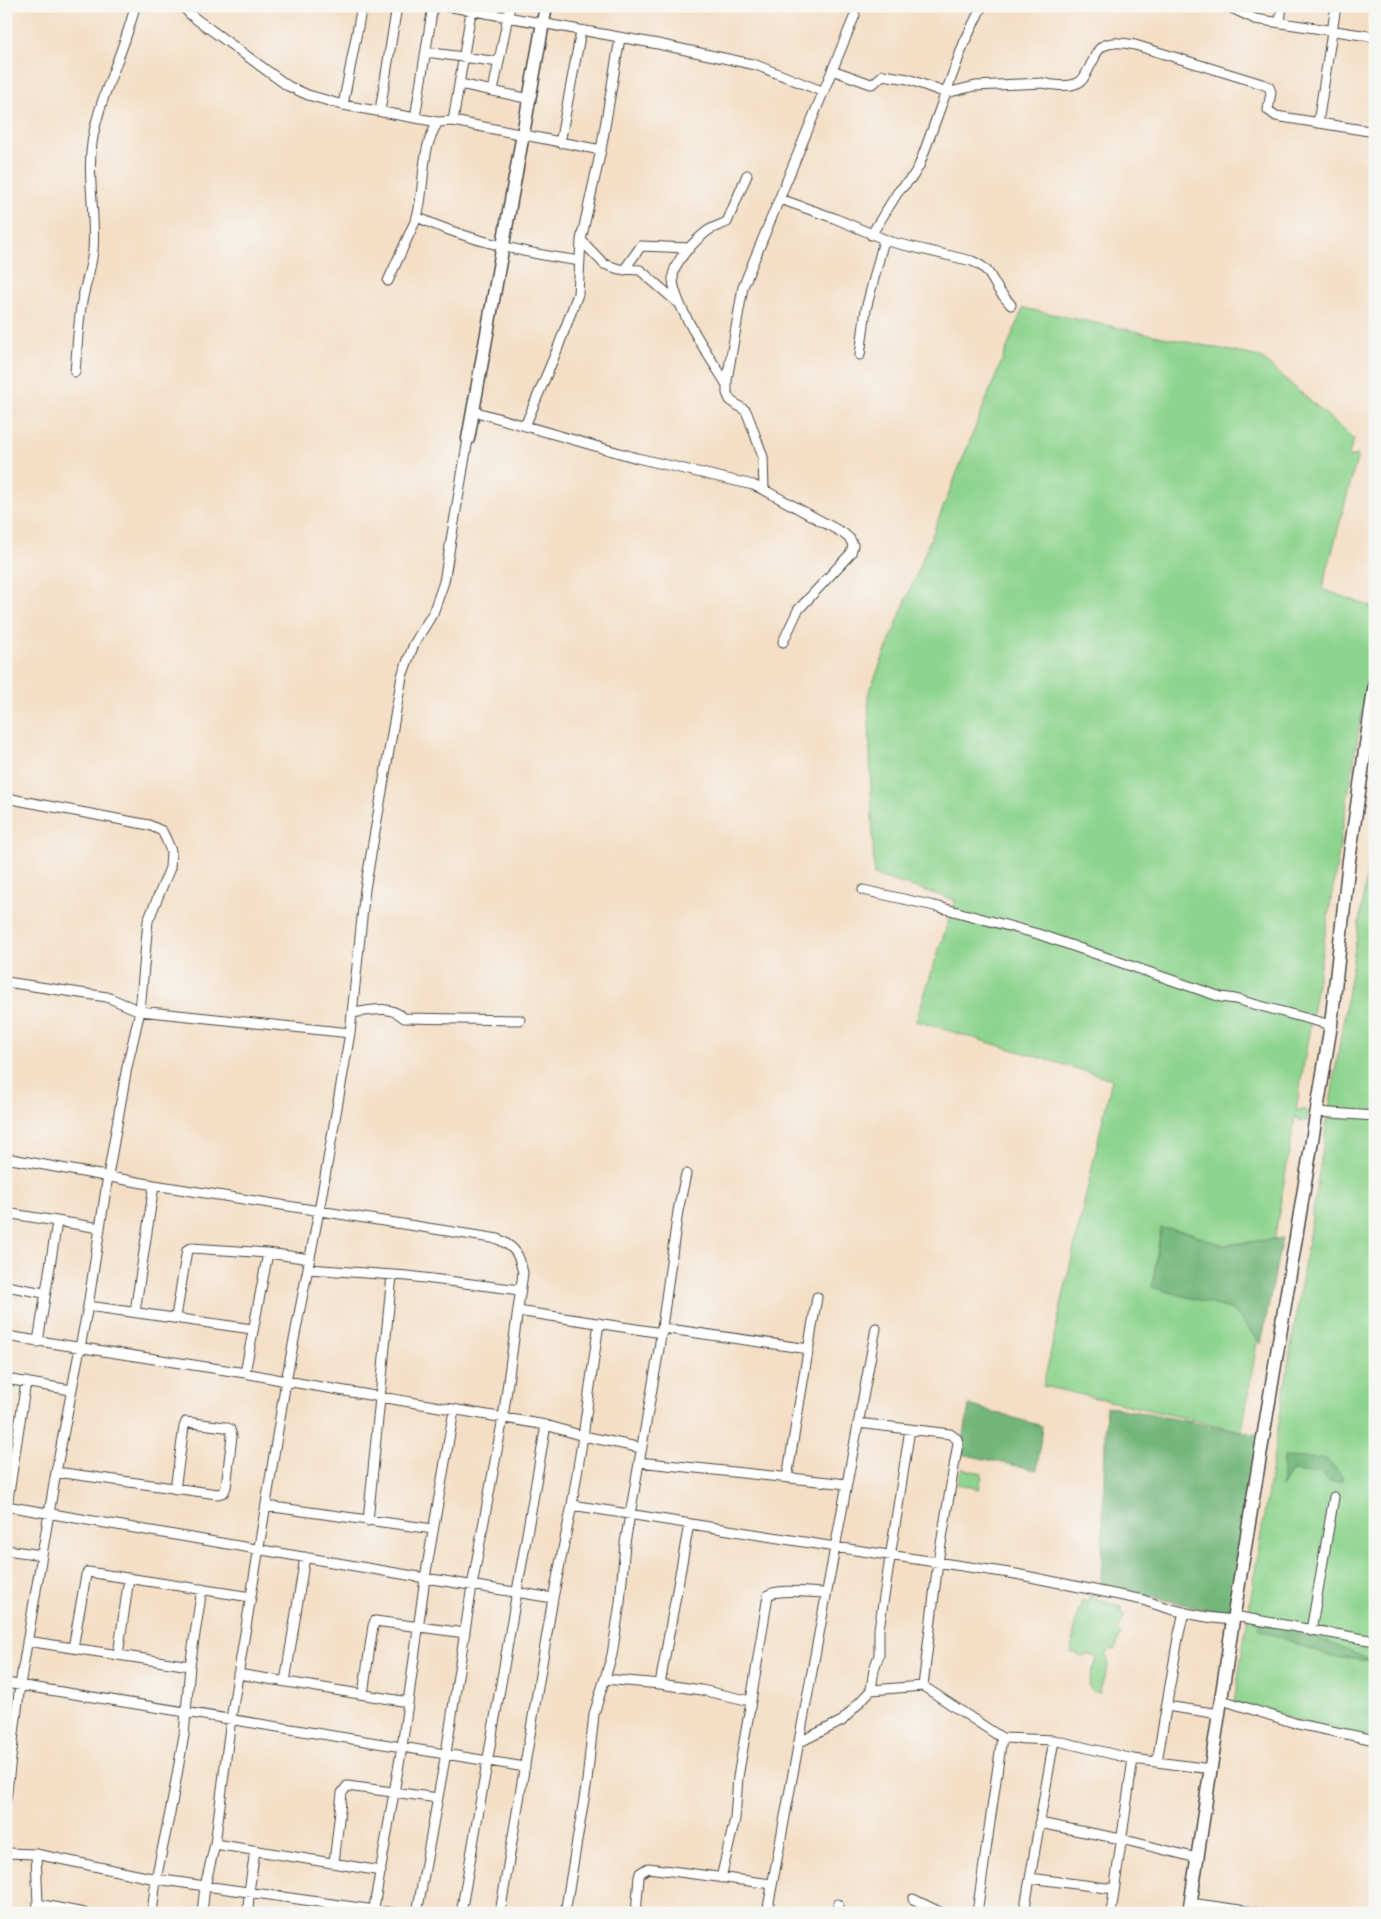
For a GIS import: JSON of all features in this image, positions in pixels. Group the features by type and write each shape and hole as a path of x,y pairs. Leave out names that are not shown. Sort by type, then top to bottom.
{"street":[{"path":"75,372 81,307 93,252 93,193 90,155 93,136 101,106 130,26 135,6"},
{"path":"182,6 192,16 288,86 308,95 343,105 438,122 453,121 601,150"},
{"path":"343,105 362,6"},
{"path":"380,111 398,6"},
{"path":"415,118 433,6"},
{"path":"446,6 472,9 509,18 756,65 824,92"},
{"path":"493,91 510,6"},
{"path":"202,1913 205,1886 215,1844 231,1719 286,1382 319,1212 350,1033 365,890 402,676 414,644 433,613 444,582 546,6"},
{"path":"870,235 898,192 913,176 919,166 964,43 982,6"},
{"path":"1227,6 1255,19 1375,37"},
{"path":"1280,22 1282,6"},
{"path":"1318,123 1336,6"},
{"path":"453,121 472,9"},
{"path":"764,490 763,457 746,411 730,400 727,393 743,287 855,15"},
{"path":"560,142 581,31"},
{"path":"525,426 555,357 578,294 581,240 601,150 620,38"},
{"path":"832,70 871,84 874,84 883,75 894,76 946,93 975,86 1044,83 1053,86 1076,84 1082,80 1098,50 1105,45 1134,45 1269,87 1271,92 1268,110 1276,116 1375,132"},
{"path":"426,52 499,62"},
{"path":"460,84 530,99"},
{"path":"388,281 417,217 422,199 425,156 438,122"},
{"path":"727,385 678,302 673,278 678,262 690,248 707,231 727,222 747,175"},
{"path":"780,199 834,218 884,240 972,261 981,265 988,270 998,289 1011,305"},
{"path":"417,217 441,228 503,247 580,261"},
{"path":"581,240 604,264 624,270 640,270 678,302"},
{"path":"860,355 866,309 884,240"},
{"path":"624,270 641,246 690,248"},
{"path":"473,411 637,458 741,481 764,490 843,533 853,544 851,552 798,610 783,642"},
{"path":"1261,1913 1190,1908 1234,1618 1331,1025 1349,860 1375,683"},
{"path":"6,798 149,825 162,831 171,850 170,868 148,921 140,1010 127,1068 88,1306 56,1472 20,1685 10,1728 6,1799"},
{"path":"863,890 1038,934 1220,997 1235,999 1331,1025"},
{"path":"6,982 107,997 140,1010 350,1033"},
{"path":"352,1013 387,1009 396,1010 404,1018 520,1020"},
{"path":"1317,1112 1375,1116"},
{"path":"6,1158 154,1185 498,1239 512,1246 520,1258 523,1273 503,1418 472,1586 446,1753 417,1913"},
{"path":"565,1913 587,1781 590,1734 594,1714 612,1655 620,1603 629,1515 662,1330 678,1211 686,1174"},
{"path":"135,1312 154,1185"},
{"path":"6,1213 100,1228"},
{"path":"38,1342 44,1293 57,1222"},
{"path":"176,1317 187,1250 198,1248 268,1253 310,1259"},
{"path":"245,1373 268,1253"},
{"path":"308,1269 392,1275 520,1290"},
{"path":"368,1521 392,1275"},
{"path":"6,1286 44,1293"},
{"path":"787,1478 817,1297"},
{"path":"88,1306 252,1329"},
{"path":"518,1311 808,1349"},
{"path":"500,1913 553,1598 572,1505 599,1323"},
{"path":"767,1913 800,1742 825,1593 876,1328"},
{"path":"6,1336 245,1373 286,1382 546,1425 582,1436 642,1448"},
{"path":"6,1379 71,1390"},
{"path":"26,1382 10,1460 7,1506 304,1558 553,1598"},
{"path":"374,1911 402,1748 425,1578 454,1410"},
{"path":"56,1472 175,1489 218,1494 224,1492 226,1487 232,1436 230,1429 186,1422 175,1489"},
{"path":"858,1422 950,1434 954,1436 958,1443 938,1562 923,1686"},
{"path":"461,1913 546,1425"},
{"path":"800,1742 842,1721 871,1690 874,1669 879,1655 879,1629 910,1429"},
{"path":"639,1462 847,1484"},
{"path":"1311,1631 1334,1497"},
{"path":"572,1505 1055,1581 1143,1600 1211,1619 1234,1618 1375,1641"},
{"path":"266,1506 433,1529"},
{"path":"660,1684 689,1524"},
{"path":"6,1550 42,1555"},
{"path":"285,1682 304,1558"},
{"path":"73,1648 86,1573 251,1597"},
{"path":"118,1655 129,1578"},
{"path":"152,1913 156,1879 172,1804 187,1712 190,1666 202,1589"},
{"path":"721,1878 735,1819 738,1777 768,1595 772,1592 825,1593"},
{"path":"1157,1762 1184,1612"},
{"path":"363,1694 373,1623 379,1621 465,1633"},
{"path":"28,1641 190,1666"},
{"path":"238,1674 408,1702"},
{"path":"605,1679 701,1690 751,1701"},
{"path":"6,1683 525,1767"},
{"path":"871,1690 923,1686 1002,1738 1054,1740 1133,1759 1211,1769"},
{"path":"1222,1700 1298,1724 1375,1740"},
{"path":"1166,1706 1220,1714"},
{"path":"977,1913 1002,1738"},
{"path":"1024,1913 1054,1740"},
{"path":"1111,1913 1133,1759"},
{"path":"334,1863 344,1788 351,1786 438,1798"},
{"path":"1039,1822 1122,1838 1197,1858"},
{"path":"215,1844 381,1871"},
{"path":"248,1913 255,1850"},
{"path":"6,1853 36,1854 156,1879 396,1913"},
{"path":"36,1854 37,1908 84,1913"},
{"path":"636,1913 639,1877 643,1870 648,1868 772,1884"},
{"path":"1030,1878 1114,1888"},
{"path":"913,1899 942,1913"}],"green space":[{"path":"1023,308 1260,357 1354,439 1348,457 1358,455 1322,589 1375,608 1375,633 1296,1111 1306,1111 1308,1118 1306,1121 1301,1122 1295,1117 1242,1431 1043,1386 1112,1079 916,1021 955,900 874,875 868,695"},
{"path":"1375,823 1375,1742 1234,1703"},
{"path":"1161,1228 1189,1232 1224,1245 1282,1238 1261,1344 1233,1310 1152,1287"},
{"path":"969,1405 1042,1426 1037,1470 961,1454"},
{"path":"1106,1406 1265,1436 1229,1614 1101,1586"},
{"path":"1284,1457 1326,1459 1342,1475 1342,1480 1329,1482 1322,1474 1292,1471 1282,1487"},
{"path":"962,1468 982,1474 979,1489 957,1484"},
{"path":"1089,1596 1123,1608 1121,1612 1125,1614 1118,1631 1122,1635 1119,1637 1116,1650 1111,1649 1106,1655 1109,1663 1099,1693 1092,1691 1088,1685 1097,1658 1087,1654 1085,1657 1071,1653 1076,1619 1082,1600 1088,1602"},
{"path":"1261,1614 1372,1661 1331,1657 1258,1629"}]}
